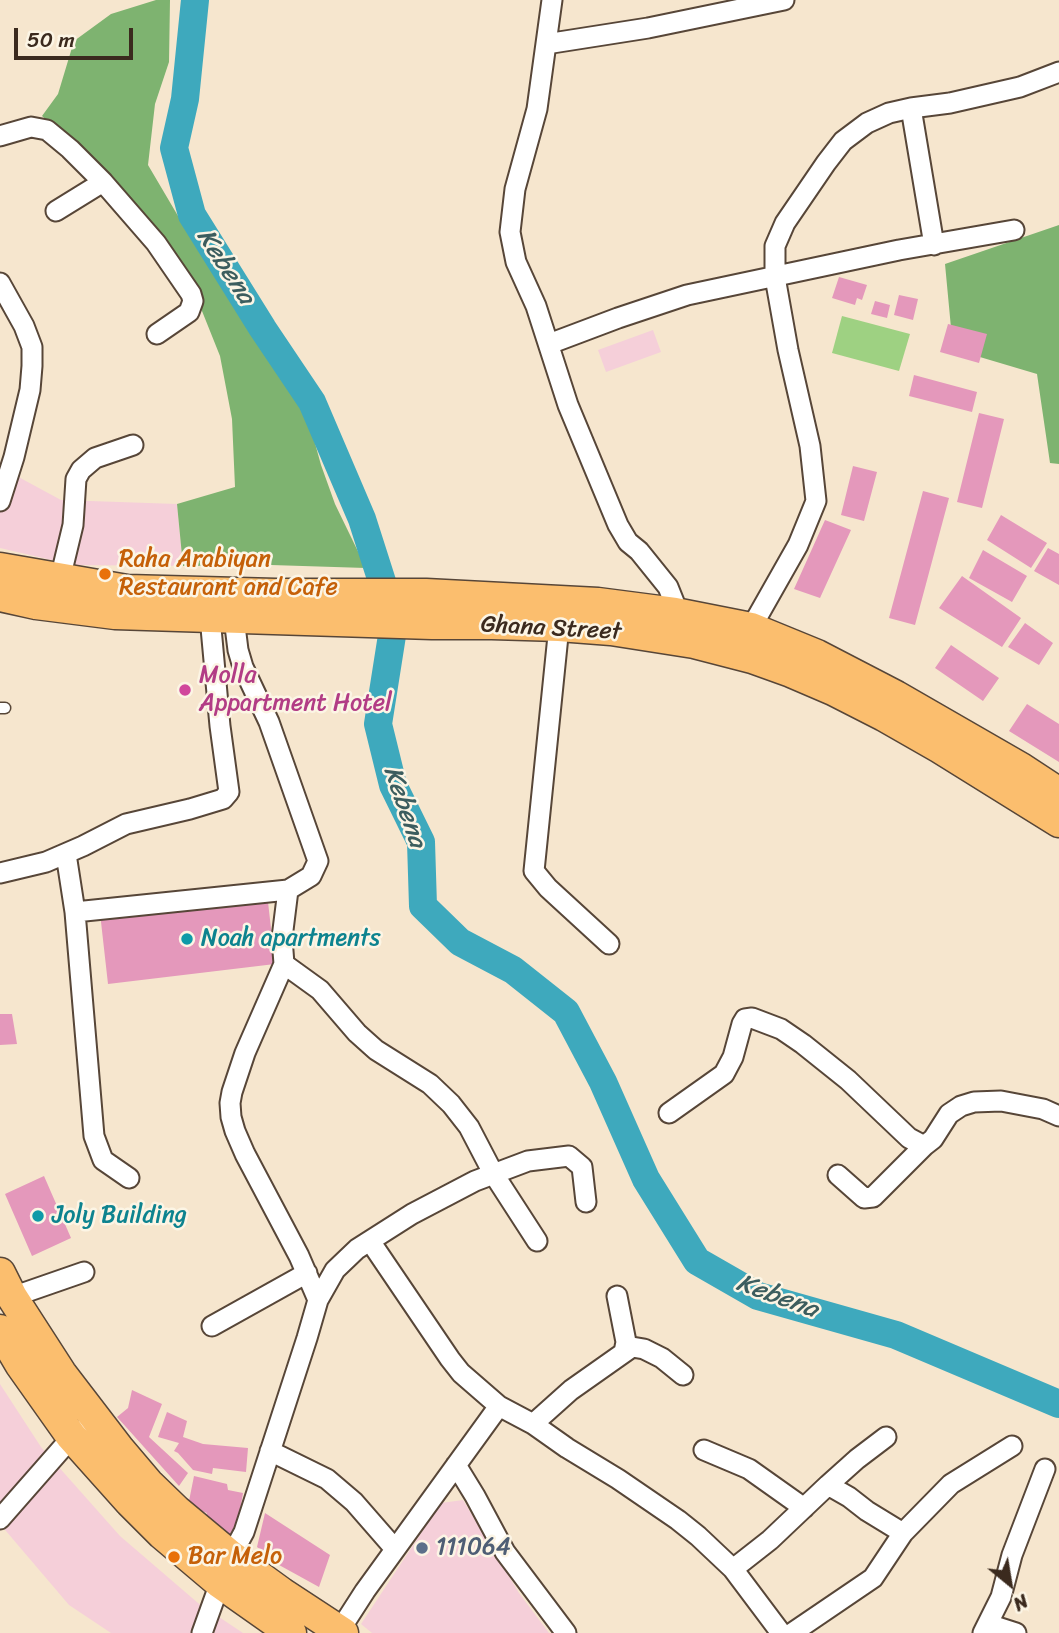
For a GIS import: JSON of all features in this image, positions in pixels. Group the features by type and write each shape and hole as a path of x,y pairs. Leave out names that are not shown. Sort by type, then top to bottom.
{"main road":[{"name":"Ghana Street","path":"0,568 127,590 331,608 432,624 492,611 598,603 675,613 751,628 817,655 919,709 1014,780 1059,822"},
{"name":"Ghana Street","path":"0,596 36,604 115,614 222,618 331,608 426,594 559,626 611,630 694,643 752,658 791,672 884,716 940,748 1014,780 1059,793"},
{"path":"6,1285 61,1373 148,1483 231,1556 340,1632"},
{"path":"0,1330 20,1364 71,1436 130,1502 220,1583 291,1633"}],"street":[{"path":"552,0 537,109 515,189 510,232 516,262 536,306 568,405 618,525 628,542 639,551 668,587 675,613"},
{"path":"546,44 648,28 784,0"},
{"path":"751,628 798,545 816,501 810,446 790,360 775,277 775,246 785,223 843,141 867,123 889,113 1020,87 1059,72"},
{"path":"911,108 934,244"},
{"path":"0,136 31,127 47,130 71,149 103,182 156,243 193,301 189,312 157,334"},
{"path":"56,211 103,182"},
{"path":"549,344 687,296 899,250 1014,230"},
{"path":"0,283 32,347 32,366 30,390 0,501"},
{"path":"60,579 74,525 76,479 81,470 95,458 133,445"},
{"path":"0,873 46,862 125,824 212,803 229,792 220,726 222,618"},
{"path":"75,912 288,890 311,876 318,861 269,722 222,618"},
{"path":"559,626 534,871 548,888 610,944"},
{"path":"66,854 75,912 94,1136 103,1160 130,1178"},
{"path":"288,890 282,938 284,964 245,1053 230,1103 231,1117 245,1154 307,1273 318,1300"},
{"path":"284,964 320,990 357,1033 376,1050 430,1084 451,1104 469,1127 493,1173 537,1241"},
{"path":"669,1113 724,1074 733,1057 742,1024 745,1018 752,1018 780,1029 803,1044 848,1080 909,1138 924,1146"},
{"path":"838,1175 864,1198 873,1197 933,1139 950,1114 961,1106 974,1102 1001,1101 1043,1109 1059,1116"},
{"path":"202,1633 231,1556 244,1532 318,1300 335,1270 357,1250 412,1214 493,1173 528,1161 569,1156 582,1167 586,1202"},
{"path":"370,1241 461,1373 499,1406 533,1424 618,1479 698,1536 733,1570 781,1633"},
{"path":"6,1285 84,1272"},
{"path":"212,1325 307,1273"},
{"path":"617,1296 626,1342 624,1352"},
{"path":"533,1424 571,1390 632,1347 644,1349 662,1358 683,1375"},
{"path":"340,1632 365,1591 499,1406"},
{"path":"0,1518 92,1415"},
{"path":"733,1570 771,1540 828,1485 886,1437"},
{"path":"792,1633 873,1578 903,1533 951,1484 1012,1446"},
{"path":"704,1450 749,1469 804,1508"},
{"path":"270,1451 327,1479 354,1502 396,1549"},
{"path":"456,1465 505,1552 566,1633"},
{"path":"1016,1633 986,1629 1001,1597 1012,1555 1045,1469"},
{"path":"828,1485 903,1533"}],"shaded area":[{"path":"653,330 661,352 606,372 598,350"},
{"path":"0,467 61,500 177,504 183,566 73,565 0,548"},
{"path":"0,1384 41,1447 120,1536 198,1603 243,1633 111,1633 69,1605 0,1524"},
{"path":"463,1500 519,1593 549,1633 372,1633 361,1624 441,1503"}],"green space":[{"path":"156,0 170,0 169,62 155,104 148,165 181,221 305,407 335,504 366,568 183,566 177,504 235,487 232,419 220,356 198,301 105,173 42,116 58,94 74,41 111,14"},
{"path":"1059,225 1059,464 1050,463 1037,374 953,349 945,264"},
{"path":"842,316 910,334 899,371 832,353"}],"building":[{"path":"839,277 867,285 862,300 857,298 855,305 832,298"},
{"path":"899,295 918,299 913,320 894,315"},
{"path":"875,301 890,305 887,318 871,314"},
{"path":"948,324 987,334 979,363 940,352"},
{"path":"914,375 977,392 972,412 909,396"},
{"path":"979,413 1004,419 982,508 957,502"},
{"path":"853,466 877,472 864,521 841,515"},
{"path":"923,491 949,498 915,625 889,618"},
{"path":"1001,515 1047,543 1031,568 987,540"},
{"path":"825,520 851,530 820,598 794,589"},
{"path":"1048,548 1059,554 1059,585 1034,571"},
{"path":"983,550 1027,576 1012,602 969,578"},
{"path":"962,576 1021,618 1002,647 939,608"},
{"path":"1025,623 1053,643 1039,665 1008,647"},
{"path":"951,645 999,678 983,701 935,668"},
{"path":"1027,704 1059,724 1059,762 1009,731"},
{"name":"Noah apartments","path":"267,893 275,964 108,984 100,913"},
{"path":"0,1014 12,1014 17,1044 0,1045"},
{"name":"Joly Building","path":"44,1176 71,1238 32,1256 5,1194"},
{"path":"132,1390 162,1404 149,1437 188,1473 179,1486 117,1417 128,1408"},
{"path":"167,1412 187,1421 183,1437 203,1444 248,1448 246,1472 213,1468 212,1474 193,1470 174,1451 179,1443 158,1437"},
{"path":"194,1476 227,1484 228,1490 243,1493 238,1522 229,1535 205,1517 207,1513 188,1506"},
{"path":"265,1513 330,1555 319,1587 270,1560 257,1547"}],"waterway":[{"name":"Kebena","path":"195,0 185,99 174,148 192,215 312,402 362,519 385,591 396,610 378,724 393,785 421,842 423,906 460,942 513,970 566,1012 603,1082 646,1179 697,1261 758,1296 896,1335 1059,1404"}],"place":[{"name":"Raha Arabiyan Restaurant and Cafe","path":"105,574"},
{"name":"Molla Appartment Hotel","path":"185,690"},
{"name":"Noah apartments","path":"187,939"},
{"name":"Joly Building","path":"38,1216"},
{"name":"111064","path":"422,1548"},
{"name":"Bar Melo","path":"174,1557"}]}
